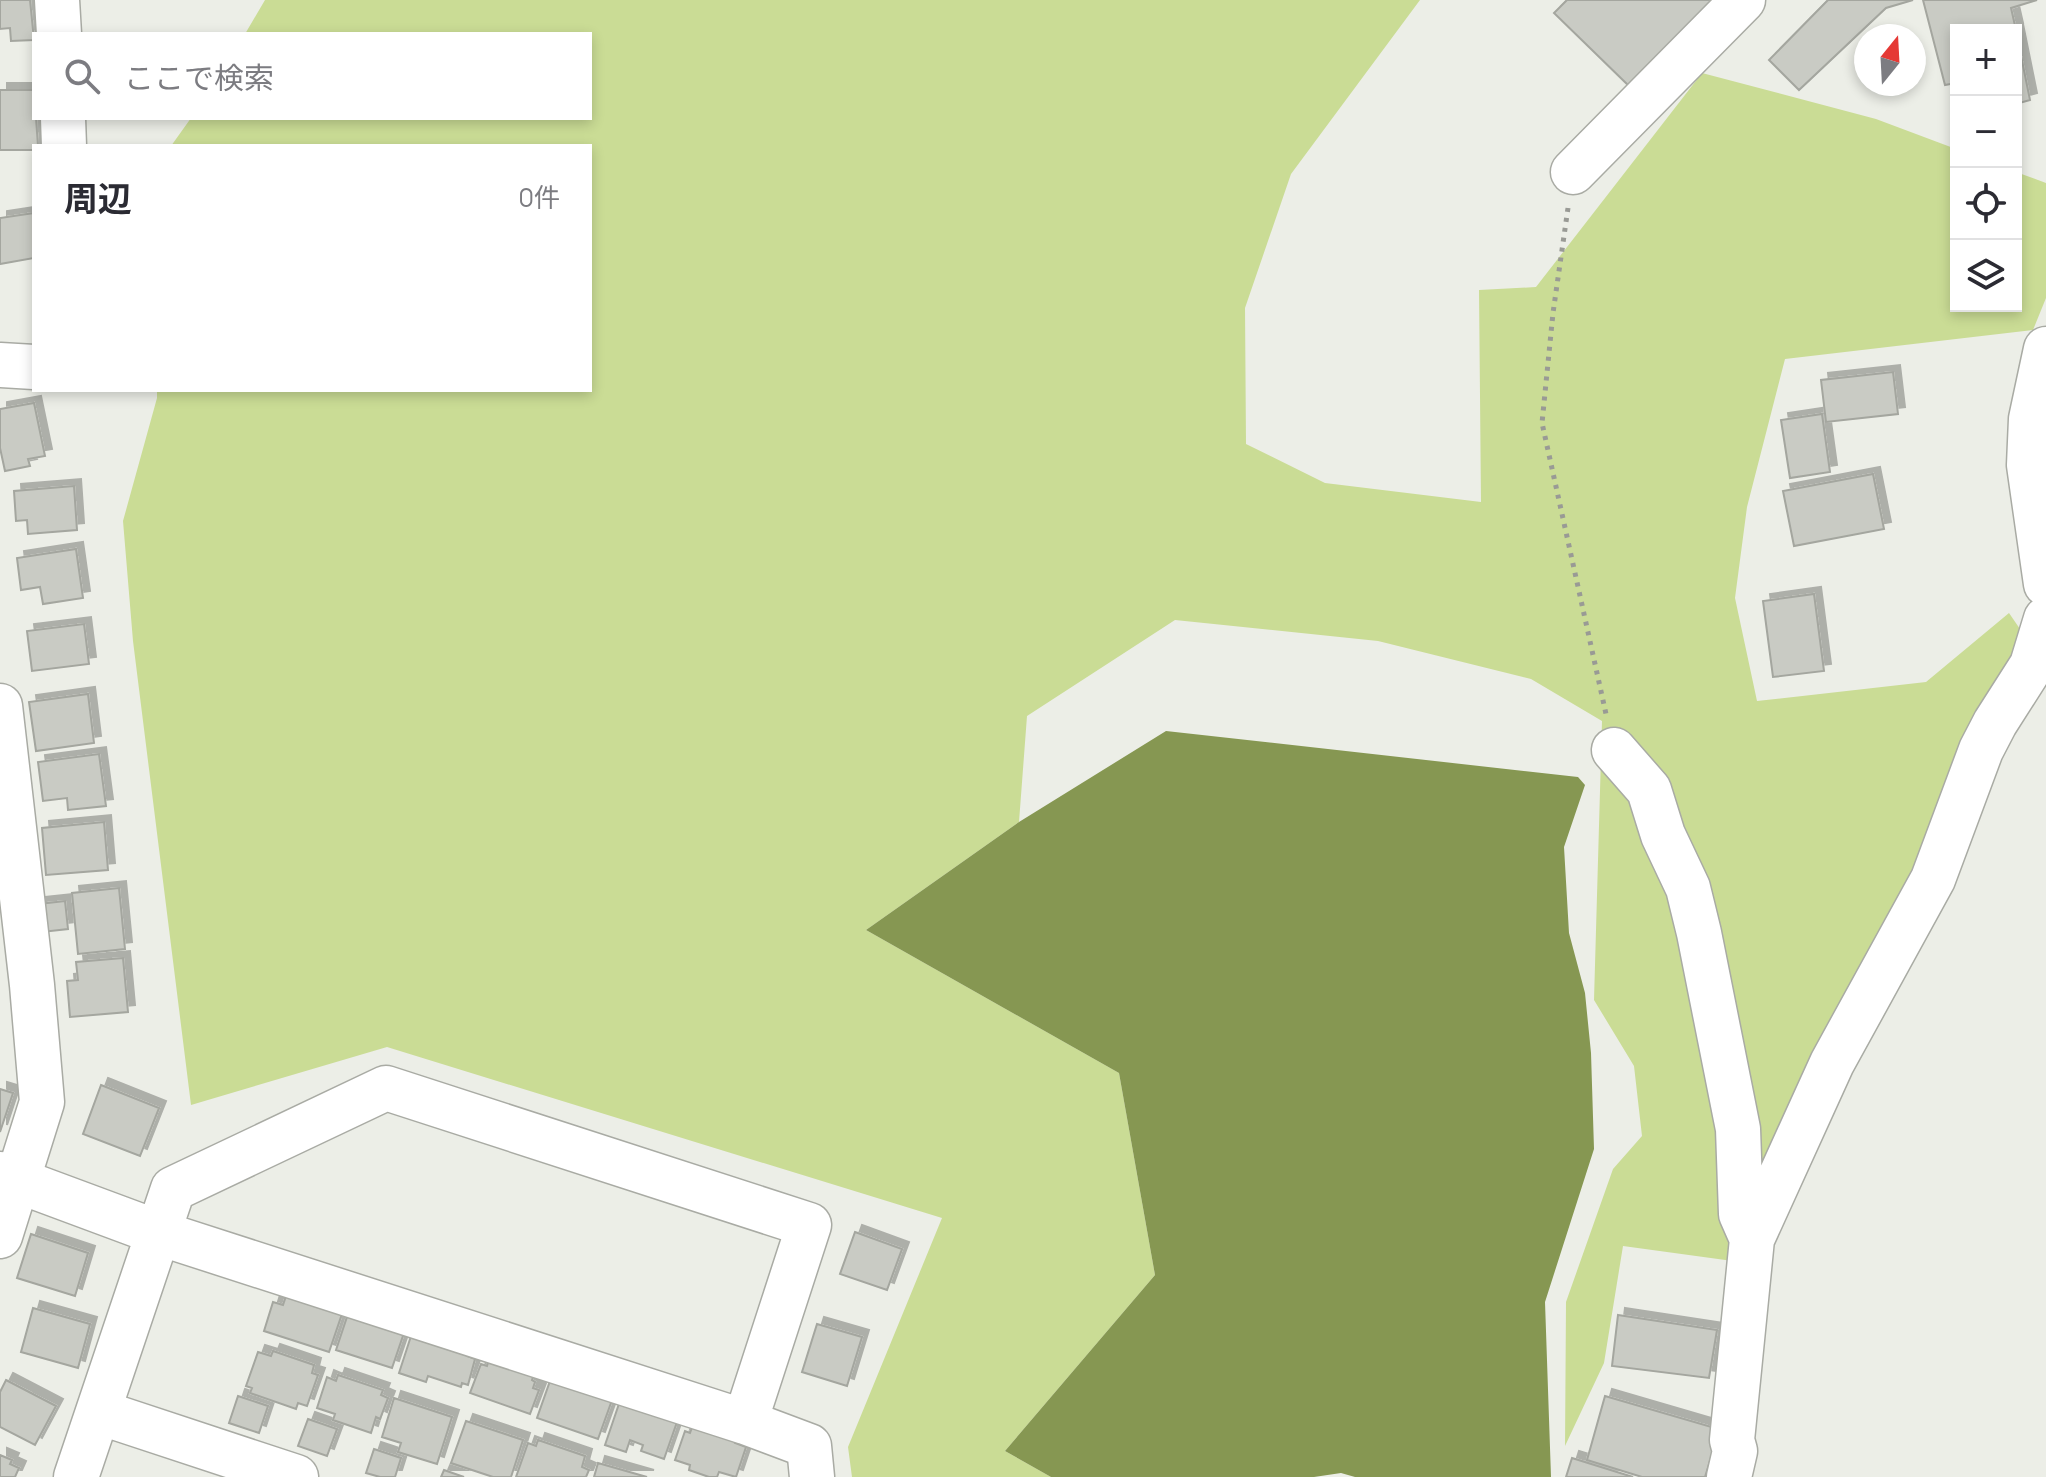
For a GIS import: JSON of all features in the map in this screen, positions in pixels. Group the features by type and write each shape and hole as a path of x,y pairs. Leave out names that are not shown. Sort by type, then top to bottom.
{"street":[{"path":"57,0 59,32"},
{"path":"1573,172 1743,0"},
{"path":"63,120 64,144"},
{"path":"2046,349 2031,419 2029,465 2046,584"},
{"path":"0,365 32,367"},
{"path":"1729,1477 1735,1451 1732,1440 1752,1239 1832,1063 1933,879 1981,750 2032,665 2046,619"},
{"path":"0,706 16,980 42,1102 9,1177 0,1236"},
{"path":"1614,750 1649,790 1663,835 1688,888 1738,1129 1741,1214 1752,1239"},
{"path":"76,1477 173,1189 386,1088 809,1225 745,1422"},
{"path":"9,1177 159,1233 745,1422 809,1446 812,1477"},
{"path":"99,1412 296,1477"}],"path":[{"path":"1573,172 1553,313 1542,423 1614,750"}],"shaded area":[{"path":"265,0 1420,0 1291,174 1245,308 1246,444 1325,483 1481,502 1479,290 1536,287 1702,73 1876,119 1950,147 1950,312 2022,312 2022,174 2046,183 2046,298 2033,330 1785,359 1747,507 1735,598 1757,701 1926,682 2009,613 2020,629 2021,661 1956,777 1740,1262 1623,1246 1604,1363 1565,1446 1566,1302 1613,1169 1642,1136 1634,1066 1594,1000 1602,721 1531,679 1378,641 1175,620 1027,716 1019,822 866,930 1119,1073 1155,1275 1005,1451 1051,1477 852,1477 848,1447 942,1218 387,1047 191,1105 133,641 123,521 157,392 592,392 592,144 172,144 190,120 592,120 592,32 246,32"},
{"path":"1166,731 1578,777 1585,785 1564,847 1569,933 1585,993 1591,1053 1594,1149 1545,1302 1551,1477 1355,1477 1341,1473 1314,1477 1051,1477 1005,1451 1155,1275 1119,1073 866,930 1019,822"}],"building":[{"path":"0,0 30,0 32,40 11,41 10,28 0,29"},
{"path":"1567,0 1712,0 1629,86 1554,13"},
{"path":"1828,0 1913,0 1886,8 1869,24 1854,24 1854,38 1799,90 1769,60"},
{"path":"1923,0 2037,0 2011,8 2015,24 1950,24 1950,84 1945,85"},
{"path":"2022,61 2030,100 2022,102"},
{"path":"0,90 32,90 32,120 36,120 38,144 32,144 32,150 0,150"},
{"path":"32,213 32,258 0,264 0,218"},
{"path":"1893,372 1898,414 1826,422 1821,380"},
{"path":"34,403 45,456 28,459 30,466 5,471 0,448 0,409"},
{"path":"1822,414 1830,472 1790,478 1781,420"},
{"path":"1873,474 1884,529 1794,546 1783,491"},
{"path":"74,486 77,530 28,534 27,520 16,521 14,491"},
{"path":"76,549 83,598 43,604 40,587 21,590 17,558"},
{"path":"1814,594 1824,671 1773,677 1763,601"},
{"path":"84,624 89,664 32,671 27,631"},
{"path":"88,694 94,743 36,751 29,702"},
{"path":"99,754 106,806 68,810 67,798 43,801 38,762"},
{"path":"104,822 108,870 46,875 42,828"},
{"path":"119,888 125,949 78,954 72,893"},
{"path":"65,901 68,929 42,932 39,904"},
{"path":"123,958 128,1012 70,1017 67,981 78,980 76,962"},
{"path":"101,1085 159,1108 140,1156 83,1134"},
{"path":"0,1089 13,1093 0,1132"},
{"path":"855,1232 902,1249 887,1290 840,1274"},
{"path":"31,1234 88,1253 75,1296 17,1278"},
{"path":"286,1296 345,1305 329,1352 264,1331 273,1302 283,1305"},
{"path":"33,1308 90,1324 78,1368 21,1352"},
{"path":"348,1314 407,1324 392,1368 336,1350"},
{"path":"1618,1315 1717,1330 1709,1378 1612,1366"},
{"path":"817,1324 862,1337 847,1386 802,1372"},
{"path":"411,1336 470,1344 467,1356 475,1359 468,1385 462,1383 461,1387 428,1376 426,1382 399,1373"},
{"path":"273,1351 314,1365 312,1373 318,1375 307,1406 298,1403 296,1409 250,1393 252,1388 246,1386 258,1352 271,1356"},
{"path":"490,1356 535,1371 533,1388 539,1390 530,1414 470,1393 481,1364 487,1366"},
{"path":"338,1375 383,1390 381,1395 388,1398 380,1419 376,1417 371,1433 333,1420 335,1414 317,1408 327,1377 336,1381"},
{"path":"6,1380 56,1406 35,1445 0,1427 0,1392"},
{"path":"550,1381 612,1400 598,1439 537,1418"},
{"path":"623,1392 677,1422 664,1459 641,1451 643,1445 630,1440 626,1452 605,1445"},
{"path":"238,1396 268,1406 259,1433 229,1423"},
{"path":"1605,1396 1715,1428 1718,1435 1705,1477 1642,1477 1587,1460"},
{"path":"394,1398 452,1417 437,1464 398,1452 401,1443 382,1437"},
{"path":"308,1419 337,1429 327,1456 298,1446"},
{"path":"466,1421 523,1440 511,1477 493,1477 451,1463"},
{"path":"694,1422 737,1437 735,1443 746,1447 736,1477 719,1472 717,1477 709,1477 689,1470 690,1465 675,1460 685,1431 690,1433"},
{"path":"538,1440 585,1456 582,1467 589,1470 586,1477 516,1477 528,1443 536,1446"},
{"path":"374,1449 401,1458 395,1477 366,1473"},
{"path":"0,1455 12,1460 10,1464 19,1468 15,1477 0,1477"},
{"path":"1572,1458 1633,1477 1566,1477"},
{"path":"598,1463 647,1477 594,1477"},
{"path":"444,1470 464,1477 441,1477"}]}
